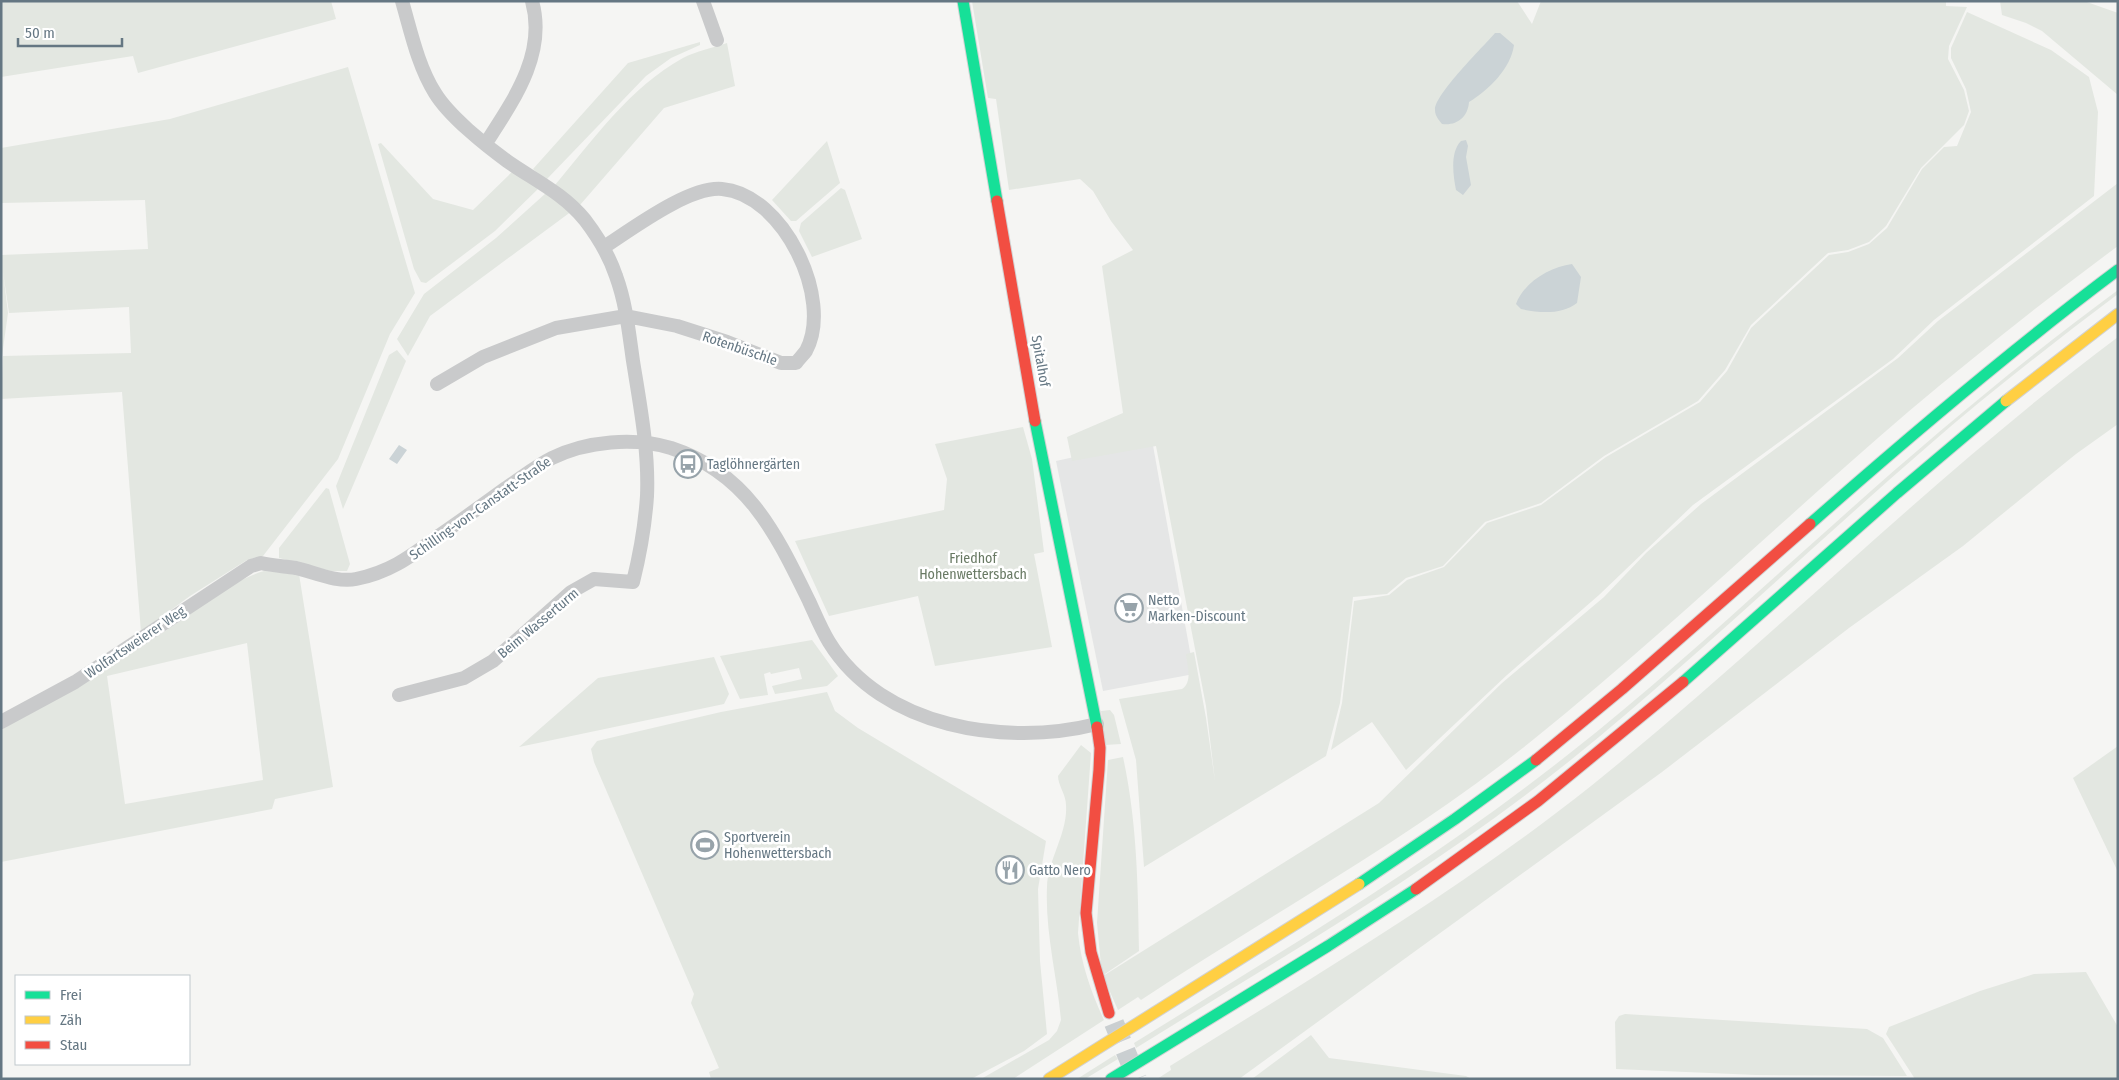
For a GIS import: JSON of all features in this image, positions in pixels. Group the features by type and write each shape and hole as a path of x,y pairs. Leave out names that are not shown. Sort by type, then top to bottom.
{"main road":[{"name":"Spitalhof","path":"963,1 1040,449 1078,624 1097,724 1100,770 1086,913 1086,932 1090,956 1109,1013"},
{"path":"1050,1079 1400,858 1479,803 1548,751 1635,679 1934,414 2048,321 2118,270"},
{"path":"1111,1079 1384,909 1501,829 1590,760 1861,524 2028,383 2118,314"}],"street":[{"path":"402,1 418,56 436,95 457,119 486,143 507,160 548,186 564,199 584,219 604,247 616,277 626,316 644,443"},
{"path":"486,143 516,96 530,67 535,33 535,10 532,1"},
{"path":"703,1 717,40"},
{"name":"Rotenbüschle","path":"437,384 483,357 556,328 626,316 685,329 727,342 781,363 796,363 806,351 814,319 812,298 801,258 786,232 760,204 737,192 709,189 690,196 652,216 604,247"},
{"name":"Schilling-von-Canstatt-Straße","path":"268,564 334,577 355,579 397,566 551,458 592,445 622,442 644,443 669,448 690,456 727,479 747,496 776,537 828,640 854,672 887,698 931,718 996,732 1046,732 1097,724"},
{"name":"Beim Wasserturm","path":"399,695 464,678 493,661 571,592 594,579 632,582 642,538 647,496 644,443"},
{"name":"Wolfartsweierer Weg","path":"1,722 75,682 246,568 261,563 268,564"}],"shaded area":[{"path":"1495,33 1500,33 1514,45 1509,62 1491,85 1469,102 1466,112 1461,119 1452,124 1442,124 1437,118 1435,110 1442,94"},
{"path":"1466,140 1468,146 1466,157 1471,185 1463,195 1456,190 1453,164 1455,151 1461,141"},
{"path":"1572,264 1581,277 1577,303 1564,310 1550,312 1521,309 1516,304 1531,282 1555,268"},
{"path":"1152,440 1194,674 1103,691 1056,461"},
{"path":"399,445 407,450 397,464 389,459"}],"green space":[{"path":"1,1 331,1 336,19 138,73 133,56 1,77"},
{"path":"972,1 1517,1 1532,24 1541,1 1946,1 1946,6 1967,7 1949,46 1948,59 1964,90 1969,111 1964,125 1921,168 1886,226 1869,242 1848,250 1828,253 1751,325 1725,370 1698,401 1604,456 1541,503 1485,522 1443,566 1406,578 1387,594 1353,597 1340,703 1326,756 1144,867 1136,760 1119,699 1182,689 1188,678 1186,654 1194,652 1215,781 1206,706 1156,446 1072,461 1067,437 1123,413 1102,266 1133,250 1111,221 1093,191 1080,179 1009,190 996,99 988,98"},
{"path":"2000,1 2084,1 2118,13 2118,95 2042,31 2002,15"},
{"path":"1967,12 2051,50 2089,77 2098,112 2094,196 1934,320 1893,359 1693,505 1599,595 1507,675 1406,770 1372,722 1331,750 1342,703 1354,601 1389,595 1407,580 1444,567 1487,523 1541,505 1606,457 1700,402 1727,371 1751,328 1829,255 1848,252 1869,244 1887,228 1922,169 1944,147 1957,146 1971,112 1966,89 1951,58 1951,48"},
{"path":"700,42 700,45 671,58 646,76 546,180 533,169 628,63"},
{"path":"727,43 735,86 664,108 580,205 555,185 613,115 646,84 683,58"},
{"path":"348,67 415,293 390,334 338,459 263,556 247,560 190,596 141,632 122,392 1,399 3,356 131,353 129,307 9,313 3,272 8,313 1,363 1,255 148,249 145,200 1,203 1,148 170,119"},
{"path":"827,141 840,183 796,221 791,221 772,200"},
{"path":"381,143 433,199 473,210 515,169 541,186 495,231 426,283 421,282 414,269 378,144"},
{"path":"2118,183 2118,246 1959,369 1908,412 1582,700 1487,775 1390,843 1141,1000 1138,997 1118,1010 1103,976 1379,803 1502,683 1604,597 1646,553 1701,504 1898,358 1938,321"},
{"path":"841,188 845,190 862,239 812,257 799,231 801,223"},
{"path":"546,193 572,211 430,316 408,356 397,339 424,294 496,238"},
{"path":"2118,290 2118,294 1951,426 1663,682 1572,759 1521,799 1359,910 1136,1048 1134,1043 1301,940 1411,868 1518,793 1570,753 1671,669 1938,433 2009,374"},
{"path":"2118,337 2118,424 2076,454 1963,546 1849,628 1662,772 1239,1079 1157,1079 1171,1070 1170,1066 1385,932 1490,862 1541,825 1658,731 1982,445"},
{"path":"397,350 406,361 343,509 336,486 389,355"},
{"name":"Friedhof Hohenwettersbach","path":"1023,427 1032,459 1044,552 1034,554 1052,647 935,666 918,596 829,616 795,541 944,510 947,479 935,444"},
{"path":"326,488 329,489 350,564 347,571 331,571 279,558 279,548"},
{"path":"264,571 299,574 333,787 275,799 272,809 1,862 1,730 139,647 222,591 249,576","holes":["247,643 263,780 125,804 107,676"]},
{"path":"812,640 838,676 827,686 775,694 772,686 802,679 799,668 771,674 770,672 764,674 768,695 740,699 720,656"},
{"path":"714,657 729,694 724,704 519,747 598,678"},
{"path":"827,692 835,711 858,728 1046,841 1038,889 1040,961 1047,1034 1024,1051 971,1079 711,1079 709,1072 719,1068 691,1003 694,994 594,762 591,749 597,741 721,712"},
{"path":"1110,710 1114,715 1121,744 1105,745 1101,711"},
{"path":"1081,745 1091,753 1078,933 1081,956 1087,978 1104,1020 1013,1079 981,1079 1049,1040 1057,1031 1061,1020 1049,937 1047,887 1048,877 1066,815 1066,801 1058,776"},
{"path":"2118,746 2118,872 2073,778"},
{"path":"1123,757 1134,829 1139,951 1102,976 1097,923 1108,760"},
{"path":"2086,972 2118,1027 2118,1079 1915,1079 1886,1034 1889,1027 1980,991 2034,974"},
{"path":"1625,1014 1867,1029 1883,1038 1907,1076 1756,1075 1616,1069 1615,1022 1619,1016"},
{"path":"1311,1035 1329,1058 1466,1076 1471,1079 1252,1079"},
{"path":"1115,1055 1118,1059 1085,1079 1077,1079"}],"tunnel":[{"path":"1114,1023 1137,1079"}],"traffic: fast":[{"path":"963,1 997,201"},
{"path":"1810,524 1961,394 2118,270"},
{"path":"1683,682 1897,493 2006,401"},
{"path":"1035,421 1097,727"},
{"path":"1359,884 1455,819 1536,760"},
{"path":"1111,1079 1328,946 1416,889"}],"traffic: slow":[{"path":"2006,401 2118,314"},
{"path":"1049,1079 1359,884"}],"traffic: jam":[{"path":"997,201 1035,421"},
{"path":"1536,760 1622,689 1810,524"},
{"path":"1416,889 1538,801 1683,682"},
{"path":"1097,727 1100,748 1099,770 1086,913 1091,952 1109,1013"}],"place":[{"name":"Taglöhnergärten","path":"688,464"},
{"name":"Netto Marken-Discount","path":"1129,608"},
{"name":"Sportverein Hohenwettersbach","path":"705,845"},
{"name":"Gatto Nero","path":"1010,870"}]}
